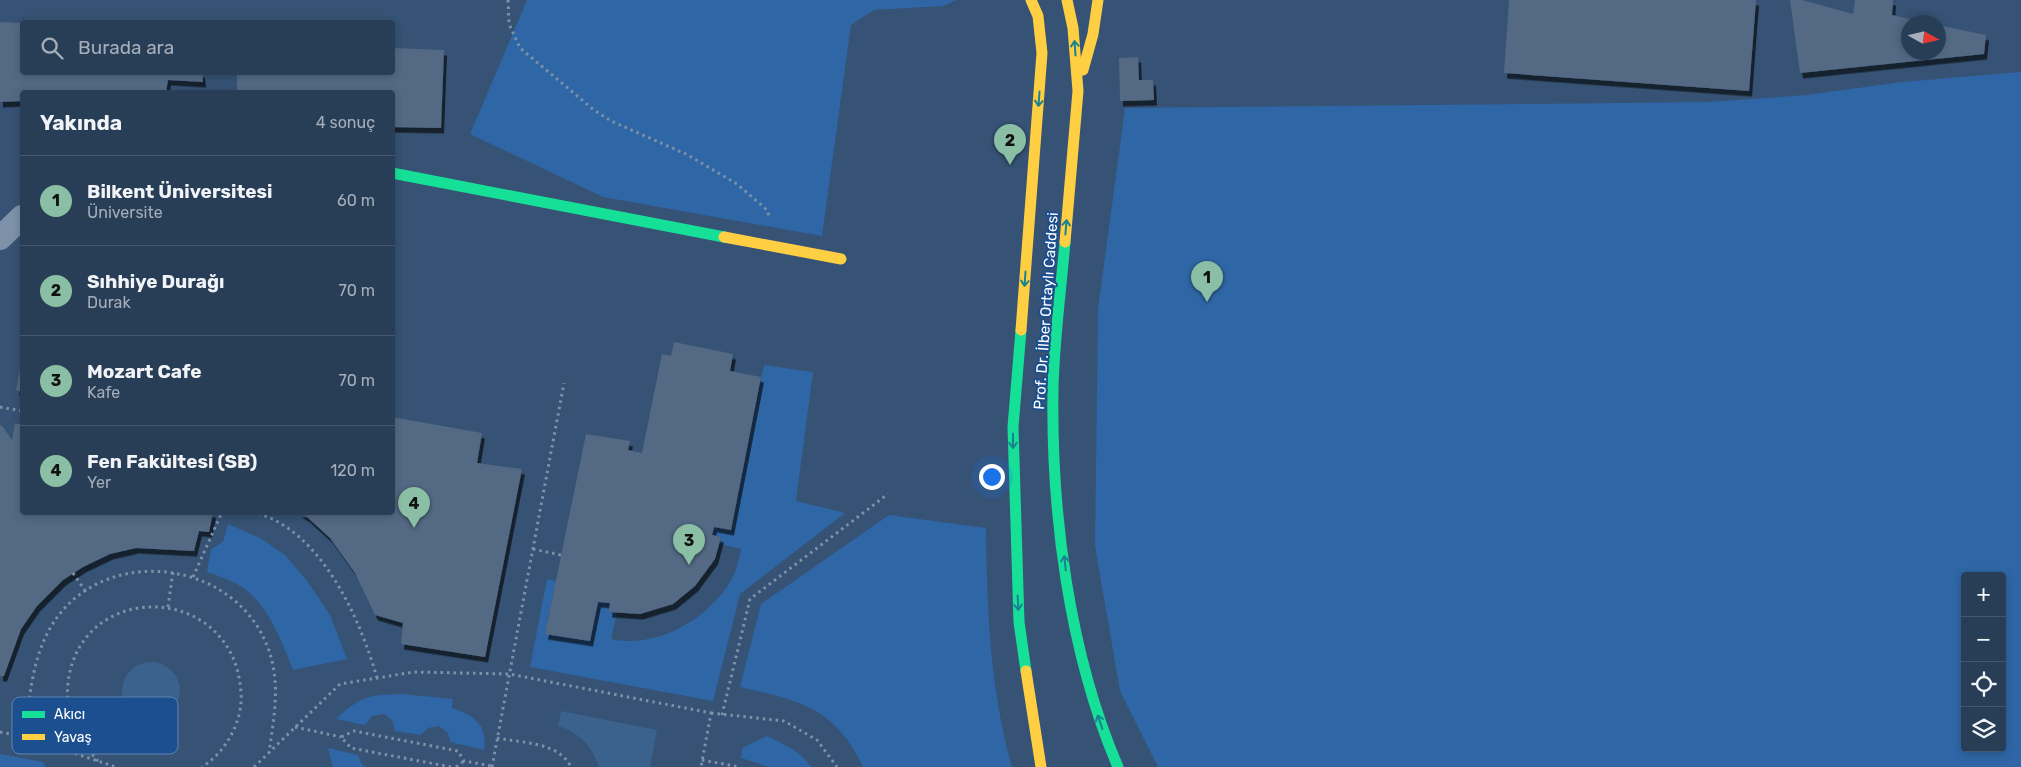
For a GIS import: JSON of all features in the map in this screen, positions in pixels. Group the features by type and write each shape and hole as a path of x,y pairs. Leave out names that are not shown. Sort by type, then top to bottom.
{"street":[{"name":"Prof. Dr. İlber Ortaylı Caddesi","path":"1031,0 1038,16 1042,53 1013,427 1013,471 1019,622 1041,767"},
{"name":"Prof. Dr. İlber Ortaylı Caddesi","path":"1067,0 1073,28 1078,91 1053,388 1055,475 1067,584 1080,657 1100,725 1118,767"},
{"path":"1078,91 1093,34 1098,0"},
{"path":"395,174 841,259"},
{"path":"0,238 20,219"}],"path":[{"path":"508,0 509,24 520,48 594,110 612,121 686,154 737,184 767,210 772,224 771,246"},
{"path":"341,737 354,731 458,751 464,761 492,767 564,383"},
{"path":"0,407 20,411"},
{"path":"722,715 750,599 888,494"},
{"path":"193,577 221,515"},
{"path":"259,515 284,526 308,545 330,573 351,608 368,646 377,678"},
{"path":"533,549 561,555"},
{"path":"31,697 36,663 48,633 64,610 86,592 119,576 146,571 173,572 193,577 219,589 241,606 258,628 268,647 275,670 277,698 269,753"},
{"path":"168,607 173,572"},
{"path":"73,573 86,592"},
{"path":"67,697 70,672 79,650 90,634 114,616 149,606 168,607 200,619 216,632 228,647 240,676 242,696 238,718 222,749 202,767"},
{"path":"254,767 340,684 414,672 509,674 710,713 746,715 784,721 817,740 837,767"},
{"path":"700,767 710,713"},
{"path":"294,727 341,737 351,748 451,767"},
{"path":"497,738 549,748 560,752 571,767"},
{"path":"77,754 116,767"},
{"path":"92,754 98,761"},
{"path":"702,760 740,767"},
{"path":"456,767 464,761"}],"shaded area":[{"path":"527,0 957,0 943,6 874,10 851,25 822,236 603,197 470,134"},
{"path":"2021,72 2021,767 1158,767 1120,691 1095,546 1098,309 1125,108 1709,102 1806,95 1902,82"},
{"path":"764,365 813,372 796,501 845,513 740,594 713,701 530,667 547,579 556,581 545,633 589,640 598,602 610,603 609,612 617,613 611,639 628,641 645,640 679,628 694,619 720,596 734,574 741,549 720,544 721,537 712,535 714,527 731,530"},
{"path":"889,515 986,528 987,589 994,678 1012,767 863,767 841,731 828,719 798,702 740,687 761,604"},
{"path":"228,524 260,538 285,555 308,582 330,615 347,659 293,670 277,632 263,608 245,589 207,572 211,549 223,542"},
{"path":"151,662 167,667 175,675 179,685 178,700 178,697 123,697 122,691 127,675 135,667"},
{"path":"402,694 453,699 452,708 467,714 478,722 484,734 484,750 450,742 448,733 439,726 428,728 421,735 395,731 392,720 384,714 372,716 365,725 336,719 359,701 366,698"},
{"path":"561,711 657,730 650,767 599,767 593,753 584,741 573,732 558,726"},
{"path":"767,736 797,752 811,767 769,767 741,758 742,748"},
{"path":"328,748 358,755 362,765 367,767 333,767"},
{"path":"0,754 43,762 46,767 0,767"}],"building":[{"path":"1509,0 1756,0 1749,91 1504,73"},
{"path":"1790,0 1802,0 1853,14 1855,0 1893,0 1892,15 1901,17 1901,60 1926,60 1800,73"},
{"path":"0,22 20,23 20,75 202,75 203,82 168,80 166,90 20,90 20,101 0,102"},
{"path":"1946,27 1986,35 1984,54 1946,58"},
{"path":"395,48 444,50 441,128 395,127 395,90 237,90 237,75 395,75"},
{"path":"1138,57 1139,80 1153,80 1154,100 1120,101 1119,58"},
{"path":"674,342 733,354 730,371 761,377 731,530 714,527 712,535 721,537 715,559 695,586 673,604 640,614 609,612 610,603 598,602 590,641 545,634 586,434 630,441 628,450 642,453 662,354 671,356"},
{"path":"20,369 20,391 16,390"},
{"path":"395,418 482,433 477,463 522,469 485,657 401,644 403,623 375,615 355,573 330,538 304,515 395,515"},
{"path":"15,423 20,424 20,515 212,515 209,532 199,531 194,551 136,548 110,554 83,567 63,580 37,606 21,629 4,676 0,676 0,425 12,440"}],"traffic: fast":[{"path":"395,174 724,237"},
{"path":"1065,242 1053,389 1055,484 1066,582 1075,630 1101,723 1118,767"},
{"path":"1021,330 1013,427 1019,622 1026,671"}],"traffic: slow":[{"path":"1021,330 1042,53 1038,16 1031,0"},
{"path":"1065,242 1078,91 1073,28 1067,0"},
{"path":"1083,70 1093,34 1098,0"},
{"path":"724,237 841,259"},
{"path":"1026,671 1041,767"}],"place":[{"name":"Sıhhiye Durağı","path":"1010,165"},
{"name":"Bilkent Üniversitesi","path":"1207,302"},
{"name":"Fen Fakültesi (SB)","path":"414,528"},
{"name":"Mozart Cafe","path":"689,565"}]}
